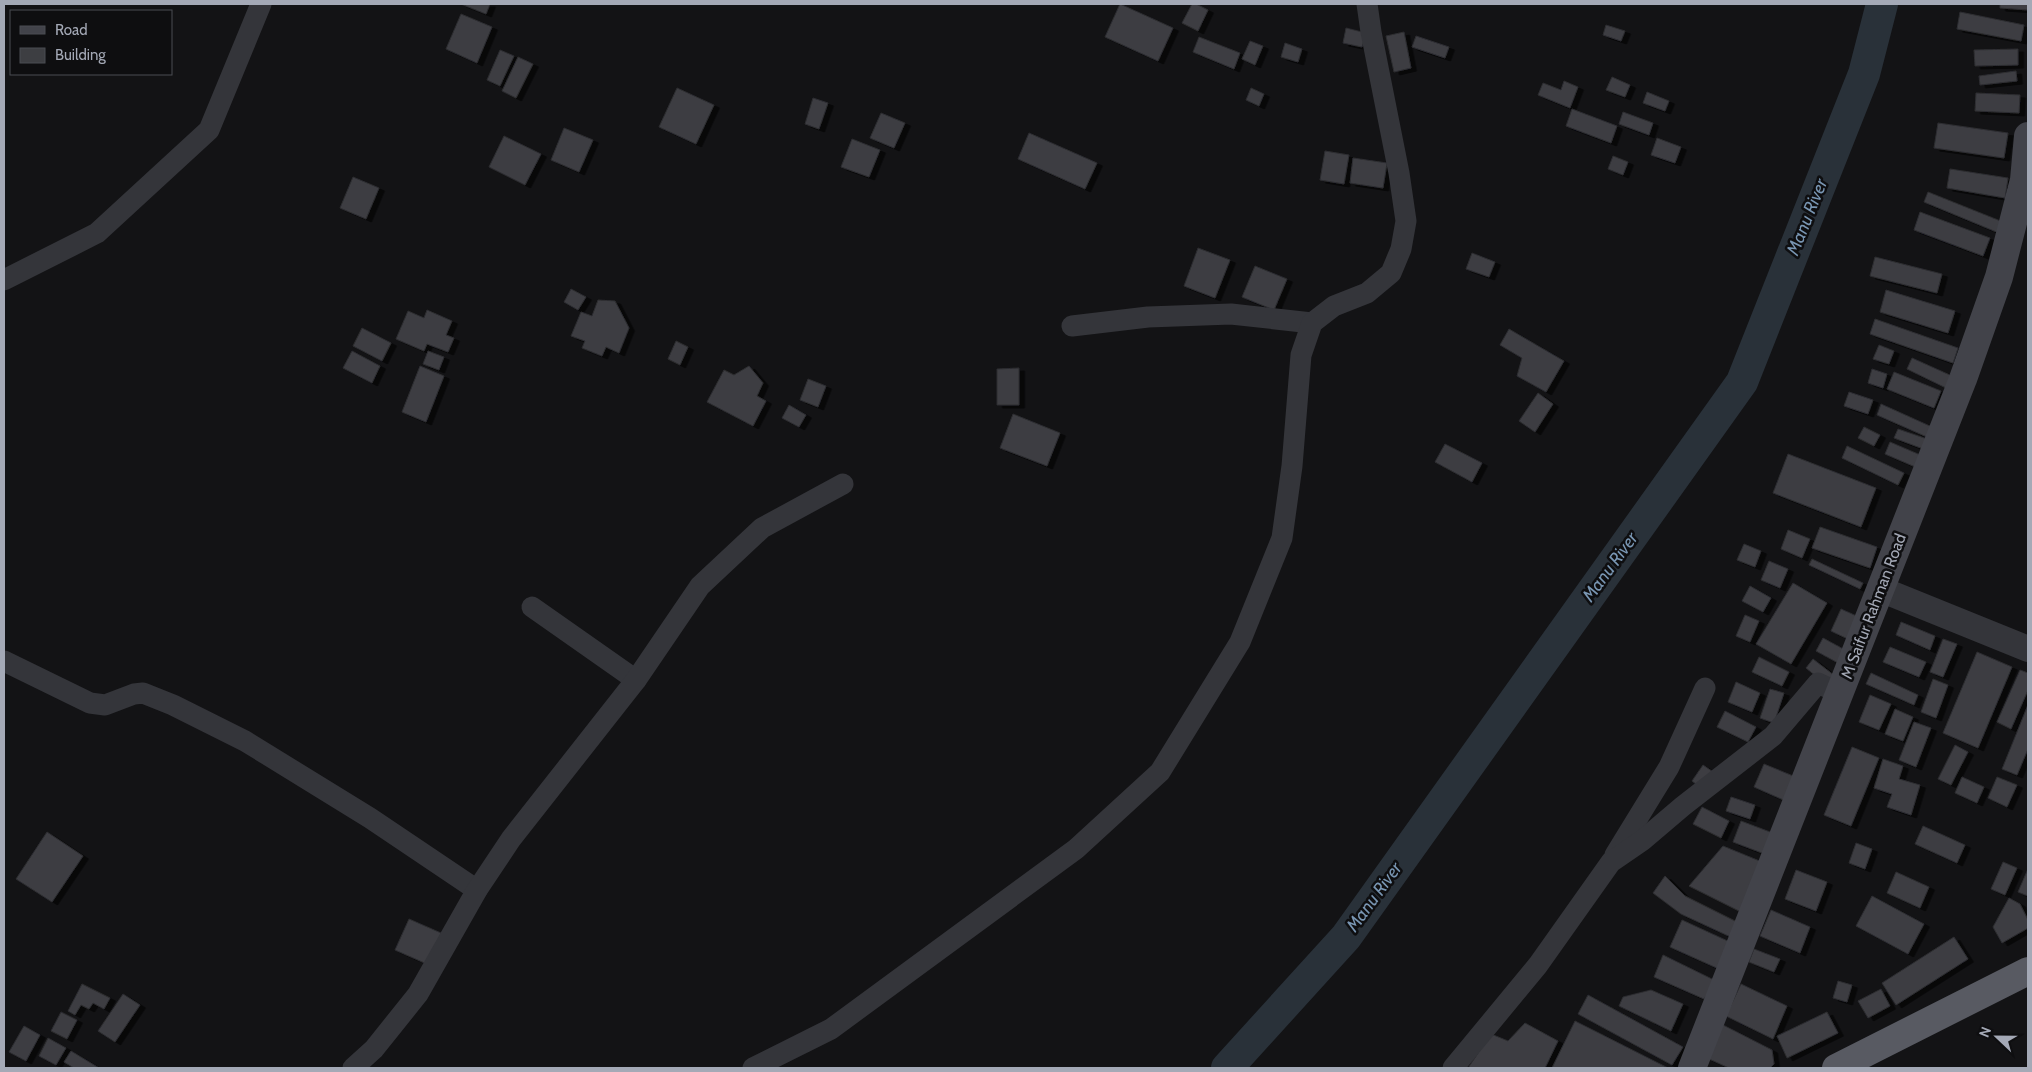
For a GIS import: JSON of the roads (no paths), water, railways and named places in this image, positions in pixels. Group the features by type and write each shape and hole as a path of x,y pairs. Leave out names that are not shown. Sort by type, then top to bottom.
{"highway":[{"path":"1836,1068 2028,971"}],"main road":[{"name":"M Saifur Rahman Road","path":"1692,1068 1963,378 1999,277 2024,180 2028,136"}],"street":[{"path":"4,280 96,233 210,130 262,4"},
{"path":"753,1068 831,1029 1076,850 1160,772 1240,642 1282,538 1292,466 1301,355 1312,323 1334,306 1367,293 1391,273 1401,249 1406,221 1399,173 1370,32 1368,4"},
{"path":"1072,326 1148,317 1230,314 1312,323"},
{"path":"353,1068 374,1049 418,994 477,890 511,839 636,680 700,586 762,528 843,484"},
{"path":"1880,589 2028,649"},
{"path":"532,608 636,680"},
{"path":"4,661 90,703 105,705 134,694 142,693 174,705 245,741 370,818 477,890"},
{"path":"1611,862 1643,840 1683,806 1773,736 1818,683 1839,693"},
{"path":"1454,1068 1538,965 1611,862 1669,767 1705,688"}],"waterway":[{"name":"Manu River","path":"1227,1068 1346,937 1742,382 1864,74 1882,4"}]}
